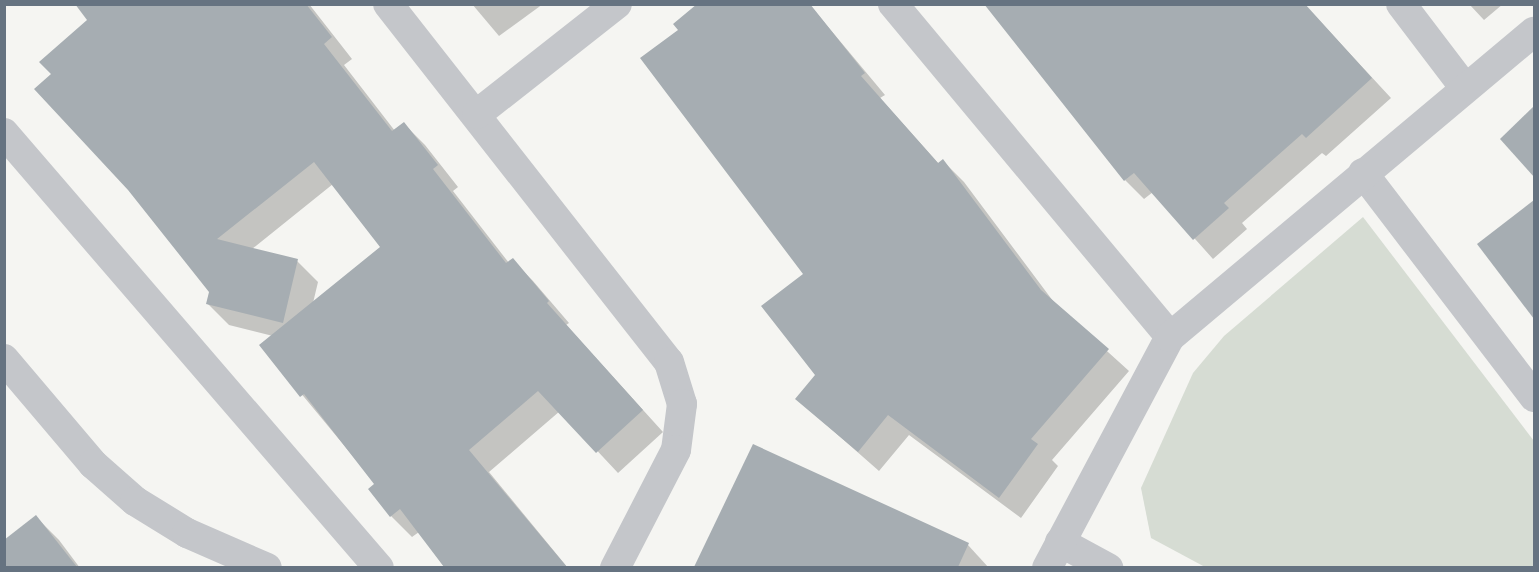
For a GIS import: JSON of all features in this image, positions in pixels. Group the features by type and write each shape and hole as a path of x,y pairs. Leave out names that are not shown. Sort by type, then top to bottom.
{"street":[{"path":"388,4 477,114 669,362 682,404 676,450 615,567"},
{"path":"477,114 617,4"},
{"path":"892,4 1170,338"},
{"path":"1401,4 1466,87"},
{"path":"1108,567 1053,555 1170,338 1363,173 1534,32"},
{"path":"4,133 379,567"},
{"path":"1363,173 1534,397"},
{"path":"4,359 93,464 135,501 187,533 267,567"}],"shaded area":[{"path":"1363,217 1534,441 1534,567 1205,567 1151,538 1141,488 1193,373 1224,336"}],"building":[{"path":"75,4 306,4 332,37 324,44 392,131 404,122 438,165 433,169 506,263 513,258 549,301 547,303 643,410 596,453 538,391 469,450 567,567 444,567 400,509 390,517 368,489 374,484 304,394 300,397 259,345 380,247 314,162 217,239 298,259 283,323 206,304 209,292 128,190 34,89 51,74 39,62 87,20"},
{"path":"697,4 810,4 865,73 861,76 938,163 943,159 1041,290 1109,349 1031,439 1038,444 999,498 888,415 858,452 795,399 815,375 761,306 803,274 640,58 678,30 673,24"},
{"path":"984,4 1305,4 1372,78 1306,138 1302,134 1224,203 1229,208 1193,240 1134,173 1124,181"},
{"path":"1534,106 1534,177 1500,139"},
{"path":"1534,200 1534,319 1477,244"},
{"path":"753,444 969,543 958,567 694,567"},
{"path":"36,515 77,567 4,567 4,540"}]}
